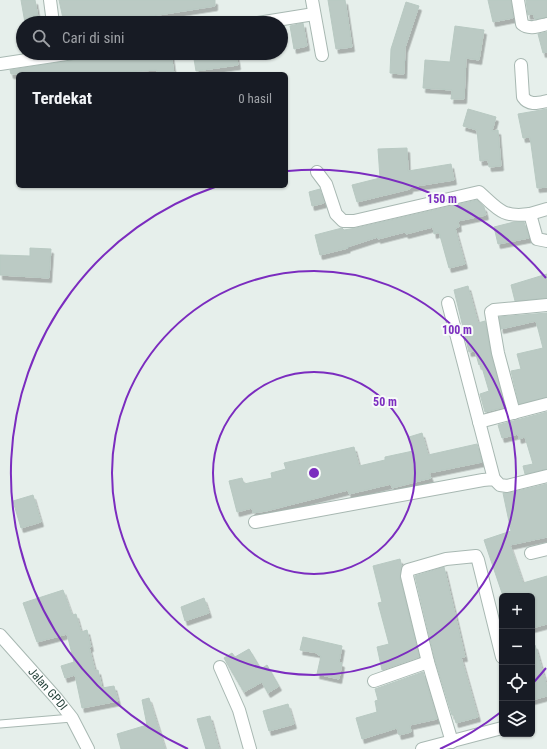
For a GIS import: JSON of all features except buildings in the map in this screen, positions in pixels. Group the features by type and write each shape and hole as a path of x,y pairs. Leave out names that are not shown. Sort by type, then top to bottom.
{"street":[{"path":"50,0 52,16"},
{"path":"312,0 322,55"},
{"path":"518,0 522,24 524,26 528,28 547,24"},
{"path":"288,18 314,14"},
{"path":"0,64 24,60"},
{"path":"521,66 523,97 526,101 531,103 547,101"},
{"path":"317,172 326,184 336,214 343,221 354,221 479,192 504,213 511,216 530,214 547,209"},
{"path":"530,214 537,239 547,241"},
{"path":"448,303 494,479 500,485 507,486 547,476"},
{"path":"514,413 498,353 491,312 494,310 547,305"},
{"path":"479,422 547,404"},
{"path":"255,522 494,479"},
{"path":"531,553 547,549"},
{"path":"452,742 428,662 407,576 408,570 446,559 470,555 476,556 499,645"},
{"name":"Jalan GPDI","path":"0,635 72,718 88,749"},
{"path":"374,680 428,662"},
{"path":"220,667 239,710 250,749"},
{"path":"422,749 499,729"}],"lane":[{"path":"0,724 72,718"}]}
